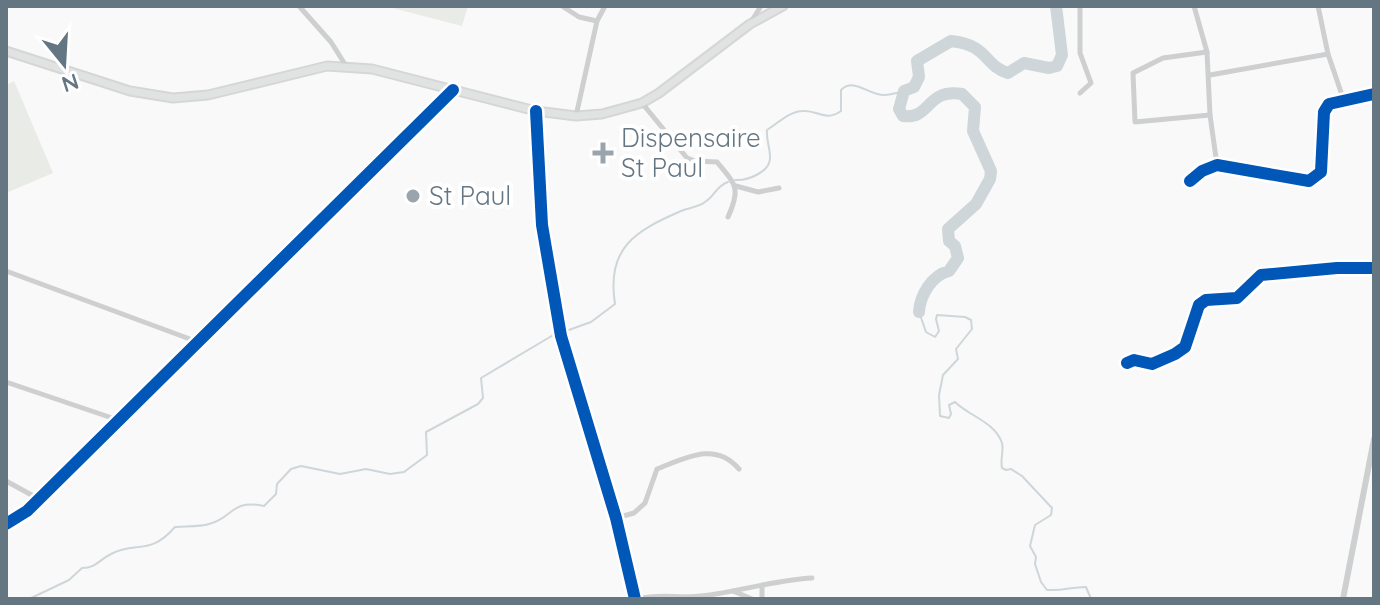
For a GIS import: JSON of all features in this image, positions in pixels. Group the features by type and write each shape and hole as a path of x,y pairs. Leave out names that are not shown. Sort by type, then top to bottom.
{"main road":[{"path":"6,51 130,91 173,98 208,95 327,66 346,66 372,69 536,111 576,116 602,114 642,103 750,24 783,6"}],"street":[{"path":"299,6 331,42 346,66"},
{"path":"562,6 579,17 597,21"},
{"path":"576,116 597,21 605,6"},
{"path":"750,24 761,6"},
{"path":"1080,6 1080,53 1091,83 1080,93"},
{"path":"1194,6 1207,52 1210,115 1217,165"},
{"path":"1318,6 1328,54 1344,101"},
{"path":"1207,52 1163,58 1133,73 1135,122 1210,115"},
{"path":"1210,75 1328,54"},
{"path":"6,524 39,499 453,90"},
{"path":"1190,181 1202,171 1217,165 1309,181 1316,178 1321,172 1324,112 1329,104 1374,94"},
{"path":"642,103 687,158 717,162 731,177 736,200 728,217"},
{"path":"536,111 542,225 561,336 637,599 660,595 689,598 786,579 812,578"},
{"path":"735,185 758,192 779,188"},
{"path":"1127,363 1134,360 1152,364 1175,354 1185,347 1199,305 1206,300 1237,298 1261,275 1374,268"},
{"path":"6,271 198,342"},
{"path":"6,382 118,420"},
{"path":"1343,599 1374,439"},
{"path":"616,518 634,513 645,503 657,469 714,452 732,460 739,469"},
{"path":"6,481 39,499"},
{"path":"762,585 762,599"},
{"path":"732,591 752,599"}],"shaded area":[{"path":"385,6 468,6 462,26"},
{"path":"14,81 53,173 6,193 6,85"}],"waterway":[{"path":"919,312 928,287 937,277 949,271 958,258 955,246 949,241 948,229 976,204 990,179 991,171 973,131 975,107 962,94 942,95 919,113 903,116 899,109 904,91 914,87 919,77 917,61 951,41 972,47 1008,73 1024,63 1049,68 1057,66 1062,55 1056,6"},
{"path":"735,180 752,177 767,167 770,157 767,130 789,115 803,111 826,116 836,114 841,111 841,90 846,86 884,95 904,91"},
{"path":"566,331 591,322 615,304 615,269 627,244 665,218 703,204 728,182"},
{"path":"919,312 926,332 935,337 939,331 937,315 971,320 972,329 956,349 958,359 943,375 939,395 940,416 949,418 949,405 955,402 988,424 999,436 1002,468 1011,469 1022,476 1052,508 1051,515 1035,525 1030,546 1036,557 1041,582 1047,590 1086,587 1091,599"},
{"path":"29,599 120,550 158,542 175,527 209,524 245,505 264,506 276,494 277,484 291,469 301,466 340,474 366,469 390,474 404,472 427,455 426,432 478,404 483,398 481,378 555,334"}],"cycle path":[{"path":"6,524 27,511 453,90"},
{"path":"1190,181 1202,171 1217,165 1309,181 1321,172 1324,112 1329,104 1374,94"},
{"path":"536,111 542,225 561,336 616,518 635,599"},
{"path":"1127,363 1134,360 1152,364 1175,354 1185,347 1199,305 1206,300 1237,298 1261,275 1374,268"}],"place":[{"name":"Dispensaire St Paul","path":"603,153"},
{"name":"St Paul","path":"413,196"}]}
